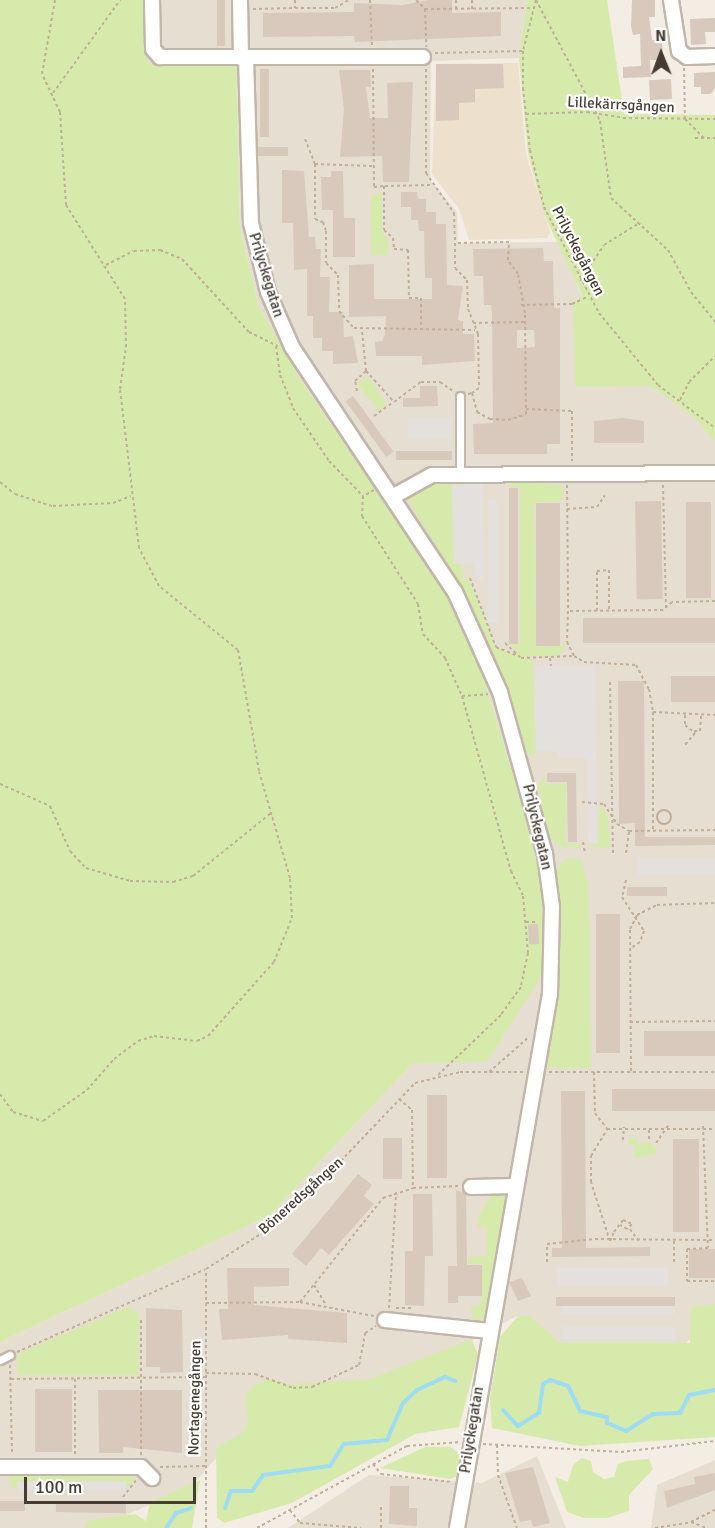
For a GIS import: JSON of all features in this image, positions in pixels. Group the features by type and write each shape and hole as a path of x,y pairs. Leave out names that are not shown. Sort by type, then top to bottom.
{"street":[{"path":"152,0 153,49 160,57 244,57 373,62 423,57"},
{"name":"Prilyckegatan","path":"240,0 251,224 268,292 292,347 386,483 455,592 500,692 540,827 552,907 550,993 489,1332 457,1528"},
{"path":"671,0 679,51 684,56 715,56"},
{"path":"394,496 417,479 460,474 715,473"},
{"path":"471,1187 516,1186"},
{"path":"387,1314 489,1332"},
{"path":"6,1467 141,1467 152,1479"}],"lane":[{"path":"460,396 460,474"},
{"path":"0,1360 10,1355"}],"path":[{"path":"0,1094 13,1112 43,1121 87,1090 114,1059 138,1041 154,1036 197,1041 228,1016 283,950 291,918 290,878 271,813 238,650 159,586 147,571 131,496 120,388 126,347 125,299 106,265 70,219 66,205 60,112 53,93 42,74 55,0"},
{"path":"53,93 120,0"},
{"path":"250,0 250,9 335,8 349,0"},
{"path":"295,0 295,8"},
{"path":"370,0 374,187 430,185"},
{"path":"416,0 425,9 533,8"},
{"path":"456,0 456,9"},
{"path":"472,0 472,9"},
{"path":"536,0 596,114 609,195 668,250 695,298 715,322"},
{"name":"Prilyckegången","path":"536,0 523,51 526,114 544,207 587,297 646,373 715,428"},
{"path":"374,416 421,382 440,382 460,396 472,393 479,388 476,330 467,280 455,268 453,213 430,185 426,173 423,57 425,9"},
{"path":"423,57 523,51"},
{"path":"684,56 685,119 704,138"},
{"name":"Lillekärrsgången","path":"526,114 596,114 715,119"},
{"path":"695,138 715,138"},
{"path":"305,139 315,164 315,219 323,222 326,231 326,263 338,275 339,311 362,331 366,371 394,402"},
{"path":"315,164 373,166"},
{"path":"384,186 384,230 393,238 393,249 408,250 409,298 421,298 422,327"},
{"path":"580,281 604,245 638,224"},
{"path":"455,243 509,242 508,260 518,274 525,322 526,410 517,419 490,419 474,407 472,393"},
{"path":"106,265 134,251 160,250 182,259 249,332 276,345 292,347"},
{"path":"521,305 572,304 587,297"},
{"path":"473,322 525,322"},
{"path":"362,331 367,326 476,330"},
{"path":"276,345 280,375 293,408 329,461 363,496 362,516 418,604 423,634 446,658 462,696 511,872 524,896 528,953 521,987 501,1015 438,1075"},
{"path":"679,401 689,382 715,356"},
{"path":"357,391 355,381 366,371"},
{"path":"526,410 572,411 567,509 567,642 574,656 584,662 634,664 649,689 653,712 653,831"},
{"path":"663,473 666,607"},
{"path":"0,482 15,494 53,506 113,503 131,496"},
{"path":"363,496 386,483"},
{"path":"567,509 597,507 605,495"},
{"path":"597,610 597,571 609,570 609,610"},
{"path":"470,578 496,647 516,655 550,658 574,656"},
{"path":"568,611 666,607 672,602 715,601"},
{"path":"505,643 516,655"},
{"path":"550,658 551,666"},
{"path":"581,667 584,662"},
{"path":"610,682 613,853"},
{"path":"462,696 500,692"},
{"path":"653,712 715,715"},
{"path":"685,715 685,725 694,731 700,731 701,715"},
{"path":"685,745 693,740 694,731"},
{"path":"0,784 50,806 70,851 86,868 130,881 173,882 193,876 271,813"},
{"path":"582,802 601,802 612,817 629,831 715,830"},
{"path":"653,811 669,812 669,821 660,822 659,812"},
{"path":"626,853 629,831"},
{"path":"583,842 585,853"},
{"path":"626,880 622,897 637,915 644,934 630,948"},
{"path":"631,1071 630,929 637,915 657,905 715,903"},
{"path":"630,1022 715,1021"},
{"path":"489,1072 519,1041 542,1039"},
{"name":"Böneredsgången","path":"10,1355 206,1269 267,1230 316,1187 415,1083 438,1075 526,1072"},
{"path":"546,1072 715,1072"},
{"path":"594,1072 595,1113 607,1129"},
{"path":"399,1099 412,1110 413,1188"},
{"path":"607,1129 668,1126 703,1126 715,1129"},
{"path":"657,1143 668,1126"},
{"path":"703,1126 708,1248 687,1249 687,1281 715,1281"},
{"path":"623,1140 624,1127"},
{"path":"649,1127 649,1139"},
{"path":"607,1129 591,1156 591,1182 610,1241"},
{"path":"300,1302 383,1198 413,1188 471,1187"},
{"path":"11,1379 255,1374 293,1388 312,1387 359,1365 364,1333 387,1314 396,1192"},
{"path":"610,1241 620,1225 629,1219 630,1228 638,1240"},
{"path":"620,1225 630,1228"},
{"path":"547,1262 547,1244 638,1240 715,1240"},
{"path":"674,1240 674,1262"},
{"name":"Nortagenegången","path":"206,1269 206,1528"},
{"path":"314,1285 326,1307"},
{"path":"206,1303 300,1302 387,1314 411,1308"},
{"path":"123,1497 141,1467 141,1317"},
{"path":"6,1467 11,1379 10,1355"},
{"path":"75,1378 75,1467"},
{"path":"480,1443 621,1452 715,1441"},
{"path":"257,1528 407,1446 461,1442"},
{"path":"497,1445 498,1475 517,1528"},
{"path":"373,1464 381,1474 464,1483"},
{"path":"152,1479 158,1467 205,1466"},
{"path":"381,1506 381,1528"},
{"path":"289,1510 300,1523 361,1528"},
{"path":"655,1528 691,1522 715,1510"},
{"path":"691,1522 707,1528"}],"shaded area":[{"path":"145,0 527,0 519,58 431,61 430,180 457,212 458,243 558,242 582,296 575,386 650,386 695,418 715,442 715,1306 685,1345 557,1349 517,1316 388,1384 225,1448 190,1488 95,1528 0,1528 0,1342 269,1216 413,1063 487,1061 551,922 536,853 484,679 438,579 301,381 259,307 240,228 236,67 147,63"},
{"path":"518,63 526,154 550,233 547,238 469,240 459,209 432,174 436,64"},
{"path":"408,418 451,418 451,439 408,439"},
{"path":"482,484 485,579 475,579 474,563 454,564 452,485"},
{"path":"488,500 497,500 497,623 488,623"},
{"path":"595,665 597,844 588,843 587,758 558,758 557,751 536,751 535,666"},
{"path":"638,858 715,858 715,875 638,875"},
{"path":"557,1268 668,1268 668,1277 557,1277"},
{"path":"557,1277 668,1277 668,1286 557,1286"},
{"path":"561,1306 675,1306 675,1314 561,1314"},
{"path":"562,1327 675,1327 675,1339 562,1339"},
{"path":"537,1456 566,1528 288,1528 369,1475 482,1483"},
{"path":"715,1460 715,1528 651,1528 657,1485"},
{"path":"18,1482 126,1482 126,1490 18,1490"}],"green space":[{"path":"0,0 145,0 147,63 236,66 240,228 259,307 301,381 438,579 484,679 536,853 551,922 540,979 487,1062 413,1063 269,1216 0,1342"},
{"path":"527,0 607,0 624,114 715,115 715,442 695,418 650,386 575,387 573,305 582,295 544,214 528,153 519,58"},
{"path":"382,194 382,232 388,240 388,255 371,255 371,195"},
{"path":"363,377 369,378 387,404 379,411 358,385"},
{"path":"511,481 563,485 562,508 562,501 534,503 536,647 562,646 564,639 565,648 558,655 521,657 509,643 520,644 520,487 509,487"},
{"path":"457,482 452,485 454,564 462,565 463,579 469,579 496,648 533,660 535,759 527,752 501,675 459,584 406,497 432,483"},
{"path":"545,774 545,784 566,784 566,843 582,844 581,848 561,847 549,838 537,787"},
{"path":"599,803 608,816 610,848 587,846 598,843"},
{"path":"581,858 588,883 591,1068 544,1066 559,963 555,871 565,859"},
{"path":"629,1138 637,1138 637,1144 651,1142 659,1153 634,1158 635,1145 629,1145"},
{"path":"504,1192 507,1197 486,1317 475,1323 470,1307 481,1304 483,1264 468,1264 467,1258 487,1255 487,1227 477,1227 478,1216 493,1193"},
{"path":"715,1304 715,1437 580,1446 492,1428 490,1399 500,1337 518,1316 530,1316 560,1343 690,1343 691,1307"},
{"path":"130,1306 139,1315 139,1375 17,1375 17,1354"},
{"path":"472,1339 478,1355 459,1427 415,1434 292,1503 224,1523 217,1518 216,1448 243,1432 248,1421 245,1395 253,1385 269,1379 289,1384 370,1379"},
{"path":"425,1447 451,1447 460,1455 458,1476 450,1479 380,1468"},
{"path":"582,1458 591,1461 593,1472 604,1479 614,1477 618,1464 627,1461 649,1459 653,1469 629,1495 629,1511 607,1518 584,1518 567,1512 555,1477 568,1482 573,1465"},
{"path":"10,1473 127,1474 136,1478 126,1489 126,1481 17,1481 17,1490 9,1486"},
{"path":"200,1480 192,1528 85,1528 89,1520 135,1514 146,1521 150,1502"}],"building":[{"path":"217,0 225,0 225,46 217,46"},
{"path":"428,0 452,0 452,13 501,12 501,36 355,42 354,36 263,37 263,13 354,12 354,3 402,5"},
{"path":"632,0 655,0 655,17 649,17 652,40 662,40 663,60 650,60 651,77 623,78 623,67 641,66 640,34 633,35 631,26"},
{"path":"715,18 715,32 705,32 706,44 691,45 690,19"},
{"path":"436,64 503,64 504,88 475,89 475,102 459,103 459,120 436,121"},
{"path":"260,69 269,69 269,137 260,137"},
{"path":"339,70 370,70 371,87 366,87 370,118 388,118 387,83 413,82 409,182 383,182 382,156 340,157 344,109"},
{"path":"715,72 715,88 711,94 701,94 701,87 694,87 694,73"},
{"path":"671,79 672,99 650,100 649,80"},
{"path":"258,147 288,147 288,156 258,156"},
{"path":"282,170 304,171 309,237 315,237 316,249 321,249 320,277 330,277 329,312 343,312 344,337 353,336 358,363 333,364 333,351 322,351 322,338 313,338 313,316 307,316 307,269 294,270 293,223 282,223"},
{"path":"331,171 343,171 344,218 355,218 355,257 333,257 333,210 322,210 321,177 331,177"},
{"path":"401,192 417,192 418,199 426,199 426,212 436,212 436,224 446,224 447,285 463,286 458,320 463,321 463,334 474,334 475,361 422,365 422,356 376,356 375,342 382,341 385,334 386,316 349,317 349,265 374,264 374,299 432,299 432,278 425,278 424,231 419,231 418,220 411,220 411,207 401,207"},
{"path":"543,248 544,261 553,261 554,308 560,308 560,444 547,444 547,454 474,454 473,424 493,423 491,305 484,305 483,276 474,276 473,249","holes":["517,330 534,330 535,347 517,348"]},
{"path":"420,386 437,386 438,406 403,407 403,398 420,398"},
{"path":"353,396 394,452 386,457 346,401"},
{"path":"623,418 644,421 644,443 594,443 594,421"},
{"path":"396,451 452,451 452,460 396,460"},
{"path":"509,488 518,488 518,644 509,644"},
{"path":"635,501 661,501 663,599 637,599"},
{"path":"686,502 711,502 711,598 686,598"},
{"path":"536,503 560,503 560,646 536,646"},
{"path":"583,618 715,618 715,643 583,643"},
{"path":"671,676 715,676 715,702 671,702"},
{"path":"618,681 644,681 645,837 715,837 715,845 635,846 635,823 619,824"},
{"path":"547,773 576,773 577,842 568,842 567,782 547,782"},
{"path":"627,887 667,887 667,896 627,896"},
{"path":"596,914 620,914 620,1053 596,1053"},
{"path":"538,924 539,944 529,944 528,925"},
{"path":"644,1031 715,1031 715,1056 644,1056"},
{"path":"612,1089 715,1089 715,1111 612,1111"},
{"path":"561,1091 585,1091 586,1248 650,1247 650,1256 552,1257 552,1248 562,1248"},
{"path":"427,1095 447,1095 447,1178 427,1178"},
{"path":"383,1138 402,1138 402,1179 383,1179"},
{"path":"673,1139 699,1139 699,1232 673,1232"},
{"path":"358,1174 372,1185 364,1196 374,1204 329,1255 321,1248 306,1266 292,1254"},
{"path":"456,1190 466,1194 467,1265 482,1265 482,1296 458,1296 458,1303 448,1303 448,1266 457,1266"},
{"path":"413,1194 432,1194 433,1256 425,1256 424,1306 405,1305 405,1251 413,1251"},
{"path":"689,1249 715,1249 715,1278 689,1278"},
{"path":"227,1268 289,1268 289,1286 254,1287 254,1305 347,1313 347,1343 288,1339 288,1335 222,1340 219,1309 228,1309"},
{"path":"522,1278 531,1296 518,1301 509,1282"},
{"path":"556,1297 675,1297 675,1306 556,1306"},
{"path":"146,1308 182,1310 183,1372 160,1373 160,1367 146,1367"},
{"path":"35,1389 72,1389 72,1452 35,1452"},
{"path":"98,1390 182,1390 182,1453 123,1447 123,1453 99,1453"},
{"path":"533,1467 550,1523 533,1527 531,1520 520,1522 505,1473"},
{"path":"715,1473 715,1490 667,1508 664,1491 695,1484 694,1477"},
{"path":"390,1486 409,1486 409,1508 417,1508 417,1526 389,1524"},
{"path":"0,1501 25,1501 25,1511 0,1511"},
{"path":"56,1502 126,1503 126,1513 56,1512"}],"waterway":[{"path":"225,1508 231,1491 252,1491 263,1475 330,1466 344,1444 387,1440 403,1403 417,1390 445,1377 455,1381"},
{"path":"503,1410 518,1426 539,1413 543,1384 550,1380 568,1386 580,1411 607,1417 607,1423 626,1431 653,1414 680,1413 689,1395 715,1390"},
{"path":"166,1528 176,1513 191,1508"}]}
